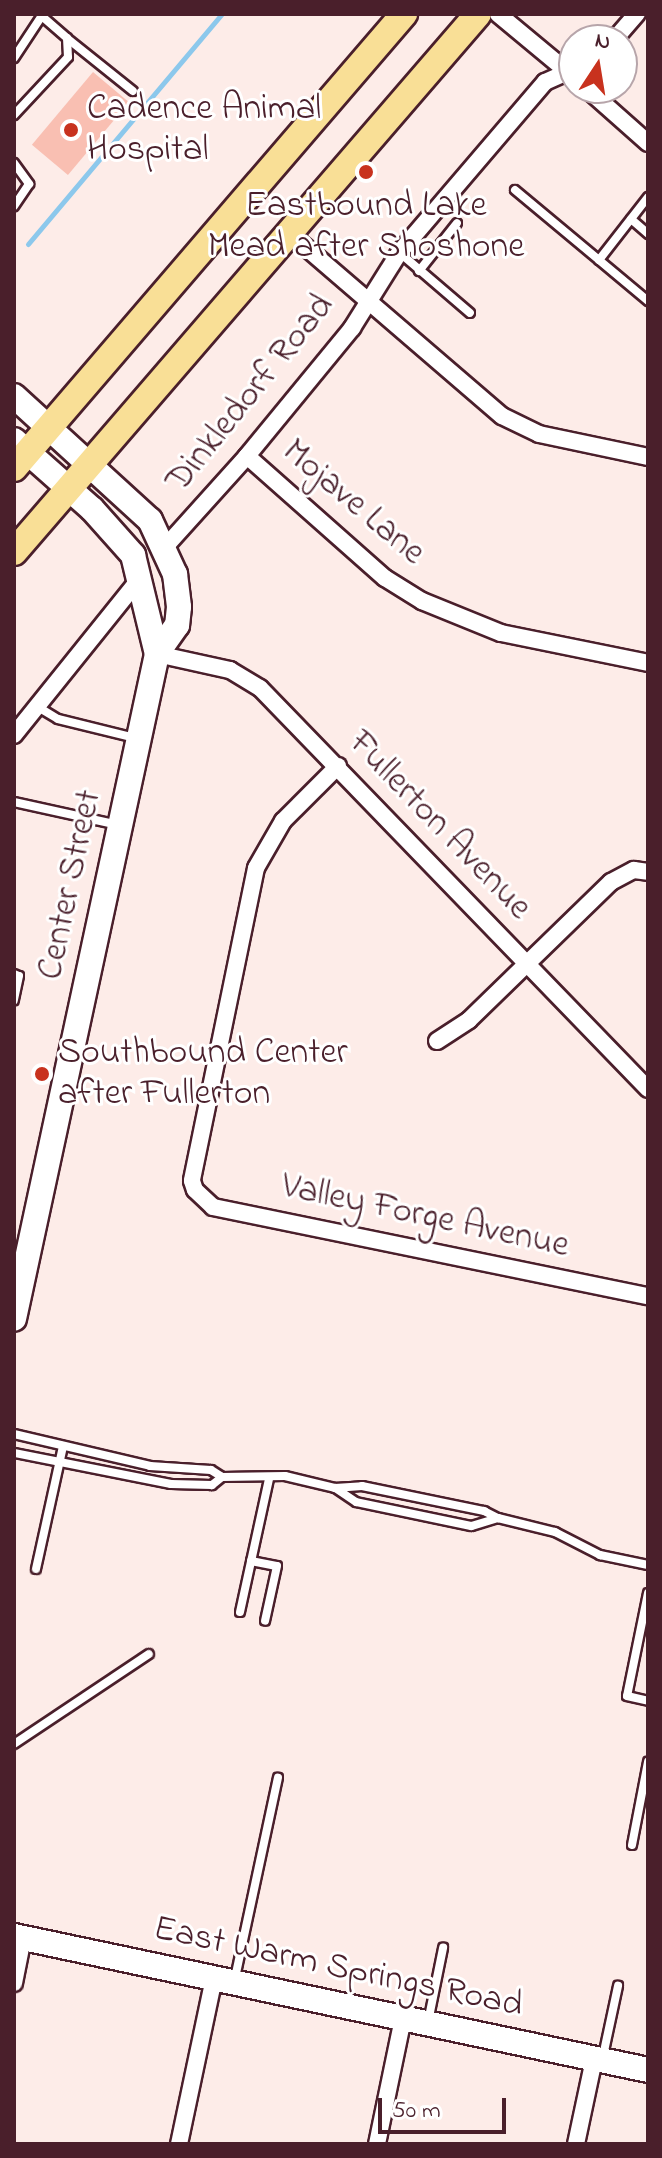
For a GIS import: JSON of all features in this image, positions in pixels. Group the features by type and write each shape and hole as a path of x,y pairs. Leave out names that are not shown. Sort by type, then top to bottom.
{"main road":[{"path":"19,453 49,427 404,14"},
{"path":"14,552 478,14"}],"street":[{"path":"498,14 558,62"},
{"name":"Dinkledorf Road","path":"166,546 247,456 352,328 399,253 545,82 558,78"},
{"path":"604,104 648,143"},
{"path":"288,232 370,297 502,416 539,434 648,457"},
{"name":"Center Street","path":"14,396 150,520 166,546 175,574 177,625 157,654 14,1319"},
{"name":"Center Street","path":"19,453 70,489 125,546 141,577 157,654"},
{"name":"Mojave Lane","path":"247,456 385,578 422,601 501,633 648,663"},
{"path":"14,735 141,577"},
{"name":"Fullerton Avenue","path":"157,654 230,670 260,688 648,1089"},
{"name":"Valley Forge Avenue","path":"338,766 283,821 256,868 192,1181 195,1190 213,1207 648,1296"},
{"path":"437,1041 469,1020 611,882 634,870 648,872"},
{"path":"14,1983 19,1937"},
{"name":"East Warm Springs Road","path":"19,1937 648,2070"},
{"path":"179,2144 224,1980"},
{"path":"377,2144 403,2018"},
{"path":"576,2144 598,2059"}],"lane":[{"path":"14,58 43,15 133,91"},
{"path":"14,115 68,57 67,38"},
{"path":"14,163 29,184 14,206"},
{"path":"515,190 648,301"},
{"path":"599,260 648,197"},
{"path":"631,219 648,234"},
{"path":"419,271 457,223"},
{"path":"399,253 470,313"},
{"path":"38,707 58,719 139,738"},
{"path":"14,802 121,825"},
{"path":"14,974 19,976 14,1000"},
{"path":"14,1434 127,1461 211,1470 222,1477 269,1479 285,1476 335,1488 362,1486 426,1498 555,1532 600,1555 648,1565"},
{"path":"36,1569 63,1446"},
{"path":"14,1453 124,1475 212,1485 222,1477"},
{"path":"124,1475 127,1461"},
{"path":"240,1612 269,1479"},
{"path":"335,1488 356,1502 479,1527 498,1518"},
{"path":"422,1516 426,1498"},
{"path":"251,1561 277,1566 265,1621"},
{"path":"648,1593 627,1696 648,1701"},
{"path":"14,1744 149,1654"},
{"path":"632,1845 648,1762"},
{"path":"224,1980 278,1778"},
{"path":"427,2023 443,1948"},
{"path":"598,2059 618,1986"}],"building":[{"name":"Cadence Animal Hospital","path":"93,72 129,102 68,175 32,145"}],"waterway":[{"path":"28,244 222,14"}],"place":[{"name":"Cadence Animal Hospital","path":"71,130"},
{"name":"Eastbound Lake Mead after Shoshone","path":"366,172"},
{"name":"Southbound Center after Fullerton","path":"42,1074"}]}
